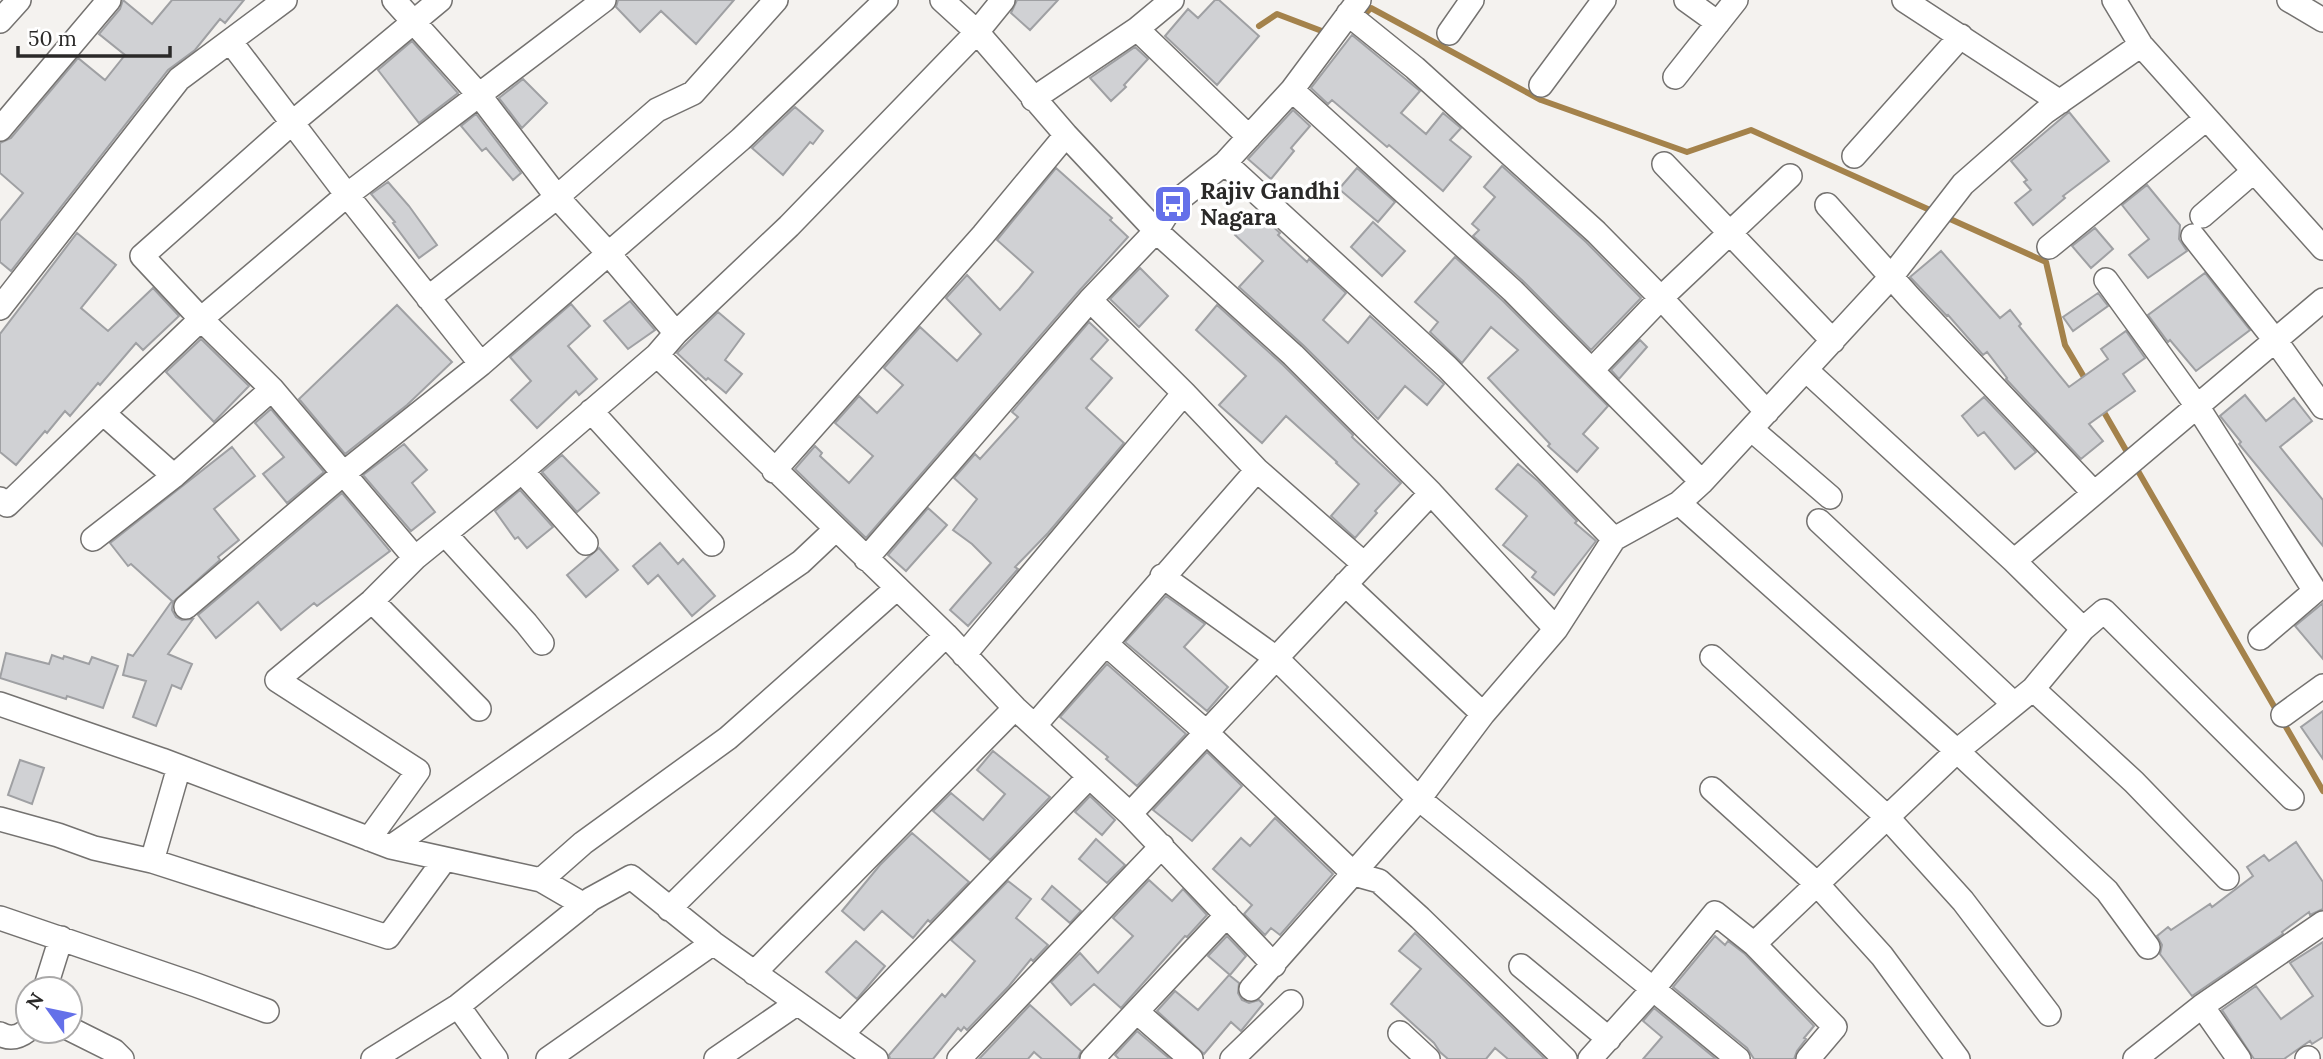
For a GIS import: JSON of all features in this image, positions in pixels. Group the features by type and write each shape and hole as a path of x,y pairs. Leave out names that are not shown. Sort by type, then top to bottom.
{"street":[{"path":"0,21 19,0"},
{"path":"0,129 108,0"},
{"path":"0,307 179,79 285,0"},
{"path":"394,0 480,96 557,197 676,333"},
{"path":"415,558 272,389 142,256 293,122 440,0"},
{"path":"0,499 7,505 201,319 347,195 604,0"},
{"path":"428,298 557,197 657,110 693,93 776,0"},
{"path":"186,607 344,473 481,364 741,139 886,0"},
{"path":"942,0 977,32 1066,135 1156,231 1293,355 1431,494 1556,629"},
{"path":"380,843 418,771 277,680 372,601 415,558 522,471 657,355 676,333 789,226 977,32 1003,0"},
{"path":"1034,99 1138,29 1172,0"},
{"path":"1449,33 1472,0"},
{"path":"1541,86 1604,0"},
{"path":"1686,0 1718,23"},
{"path":"1675,77 1736,0"},
{"path":"1904,0 2060,102"},
{"path":"2114,0 2141,45 2323,248"},
{"path":"2289,0 2323,20"},
{"path":"866,559 1090,300 1156,231 1173,204 1226,163 1292,90 1347,21 1415,68 1596,232 1767,412"},
{"path":"1138,29 1250,137"},
{"path":"1854,156 1961,36"},
{"path":"230,41 347,195 481,364"},
{"path":"1251,989 1419,799 1483,714 1556,629 1614,539 1679,503 1702,482 1891,277 1963,184 2045,112 2141,45"},
{"path":"1292,90 1513,291 1702,482"},
{"path":"2049,247 2206,119"},
{"path":"774,471 982,235 1066,135"},
{"path":"1226,163 1447,367 1614,539"},
{"path":"1664,164 1833,341"},
{"path":"2254,171 2198,226 2323,408"},
{"path":"1591,370 1661,298 1790,176"},
{"path":"1827,205 2094,494"},
{"path":"2106,280 2197,406 2319,587 2260,638"},
{"path":"1090,300 1184,393 1256,470 1364,564"},
{"path":"2014,561 2323,300"},
{"path":"657,355 946,635 1015,708 1163,846 1274,965"},
{"path":"1807,370 2014,561 2083,629"},
{"path":"93,539 174,476 272,389"},
{"path":"964,655 1184,393"},
{"path":"591,411 712,544"},
{"path":"103,413 174,476"},
{"path":"1751,429 1830,497"},
{"path":"1035,725 1256,470"},
{"path":"522,471 586,543"},
{"path":"1130,814 1431,494"},
{"path":"1679,503 1957,751 2107,891 2148,947"},
{"path":"1819,521 2014,704"},
{"path":"380,843 801,562 836,529"},
{"path":"445,534 542,643"},
{"path":"1162,576 1276,658 1419,799 1738,1059"},
{"path":"1345,584 1483,714"},
{"path":"541,880 583,843 728,738 897,588"},
{"path":"372,601 479,709"},
{"path":"1754,944 1957,751 2033,689 2083,629 2104,611 2292,798"},
{"path":"669,909 946,635"},
{"path":"1106,644 1207,733 1354,874 1379,881 1420,918 1565,1059"},
{"path":"1712,657 1888,817 1963,901 2049,1014"},
{"path":"2283,715 2323,685"},
{"path":"2033,689 2134,782 2227,878"},
{"path":"0,704 179,767 380,843 541,880 584,905"},
{"path":"754,973 1015,708"},
{"path":"152,861 179,767"},
{"path":"842,1034 1089,777"},
{"path":"1712,789 1817,884 1882,957 1958,1059"},
{"path":"0,819 94,848 152,861 388,937 445,859"},
{"path":"959,1059 1163,846"},
{"path":"373,1059 458,1006 584,905 631,877 713,943 875,1059"},
{"path":"1590,1059 1653,989 1715,913 1754,944 1835,1027 1808,1059"},
{"path":"1092,1059 1227,915"},
{"path":"0,918 267,1011"},
{"path":"2135,1059 2202,1006 2323,923"},
{"path":"49,975 61,938"},
{"path":"548,1059 713,943"},
{"path":"1521,966 1609,1039"},
{"path":"1233,1059 1291,1002"},
{"path":"716,1059 796,1003"},
{"path":"458,1006 496,1059"},
{"path":"2202,1006 2239,1059"},
{"path":"1137,1012 1191,1059"},
{"path":"1400,1033 1428,1059"},
{"path":"84,1038 114,1056"}],"building":[{"path":"123,0 152,24 172,0 244,0 225,23 220,19 195,50 168,70 11,271 0,262 0,221 23,193 0,173 0,143 11,138 78,58 105,80 125,55 99,34 120,9"},
{"path":"618,0 734,0 696,44 661,11 640,32 616,7"},
{"path":"1017,0 1058,0 1030,30 1011,13"},
{"path":"1215,0 1219,0 1259,36 1217,85 1165,36 1188,9 1198,18"},
{"path":"1352,35 1420,91 1401,113 1426,134 1443,113 1461,128 1450,140 1471,157 1443,191 1332,100 1328,104 1311,88"},
{"path":"412,41 458,93 419,123 378,70"},
{"path":"1135,47 1148,59 1111,101 1090,78"},
{"path":"523,79 547,103 522,128 499,98"},
{"path":"795,107 823,131 813,144 810,142 783,175 752,148"},
{"path":"1293,110 1310,126 1291,148 1294,151 1271,179 1248,159"},
{"path":"2069,112 2109,161 2063,196 2065,198 2033,225 2015,203 2031,190 2024,182 2027,180 2011,161"},
{"path":"476,114 521,173 513,180 486,148 482,151 461,126"},
{"path":"1502,166 1586,242 1641,298 1591,350 1523,281 1473,236 1479,230 1472,224 1495,197 1484,187"},
{"path":"1056,168 1112,218 1110,220 1128,237 866,538 795,469 815,446 822,453 820,456 849,483 873,456 835,423 859,396 877,413 903,385 884,368 920,327 957,361 981,334 946,298 967,275 1000,310 1019,289 1033,272 997,240"},
{"path":"1357,168 1395,202 1378,222 1339,189"},
{"path":"388,182 437,245 419,258 393,223 395,222 371,194"},
{"path":"2147,185 2180,225 2179,239 2187,251 2148,278 2129,255 2149,239 2122,205"},
{"path":"1256,211 1307,262 1309,259 1346,293 1323,320 1348,343 1370,316 1444,384 1427,405 1405,386 1378,419 1239,287 1263,261 1235,235"},
{"path":"1373,222 1405,251 1382,276 1351,247"},
{"path":"2095,228 2113,249 2091,268 2072,246"},
{"path":"77,233 116,265 81,308 108,331 153,288 179,316 143,350 136,343 70,416 65,411 16,465 0,452 0,334"},
{"path":"1941,251 2000,318 2010,310 2021,324 2019,326 2069,387 2108,359 2101,349 2126,331 2145,358 2123,374 2135,391 2089,424 2103,441 2081,459 2006,379 1987,352 1983,355 1910,277"},
{"path":"1455,257 1608,406 1583,434 1598,448 1577,472 1548,446 1550,444 1488,378 1518,350 1491,327 1462,363 1430,332 1438,322 1415,302"},
{"path":"1140,268 1168,296 1139,327 1110,299"},
{"path":"2205,273 2250,330 2196,371 2170,340 2168,342 2148,315"},
{"path":"2098,293 2108,306 2073,331 2063,317"},
{"path":"630,301 655,330 628,349 604,321"},
{"path":"571,304 590,326 568,346 597,379 579,395 576,391 537,428 511,400 531,381 510,357"},
{"path":"397,305 452,362 407,405 345,454 299,399"},
{"path":"1217,305 1283,365 1353,435 1352,437 1401,483 1355,538 1331,516 1359,484 1337,462 1286,416 1262,443 1219,405 1246,376 1196,330"},
{"path":"718,312 744,334 725,360 742,374 726,393 708,378 706,380 677,353"},
{"path":"1089,322 1108,340 1091,359 1112,378 1086,408 1124,443 1048,533 1015,567 1018,569 968,626 950,610 991,563 953,530 977,499 954,478 975,454 980,459 1018,417 1012,412"},
{"path":"201,339 249,386 214,422 166,372"},
{"path":"1640,340 1647,347 1619,379 1611,370"},
{"path":"2245,395 2266,421 2294,398 2312,421 2280,447 2323,500 2323,546 2239,444 2241,442 2220,416"},
{"path":"1984,397 2036,452 2015,469 1984,432 1978,436 1962,416"},
{"path":"271,409 324,472 287,503 263,474 284,457 255,423"},
{"path":"404,444 427,470 412,483 435,512 411,531 363,475"},
{"path":"232,447 255,476 214,509 239,540 173,602 172,610 176,617 182,620 193,619 168,654 192,664 181,689 172,685 156,726 133,717 146,681 123,675 128,654 133,656 172,601 131,564 128,566 110,543"},
{"path":"562,455 599,493 577,512 542,472"},
{"path":"1518,464 1596,541 1554,595 1532,577 1536,572 1503,545 1527,516 1496,489"},
{"path":"520,490 553,527 527,548 518,537 515,539 495,511"},
{"path":"342,493 390,551 317,606 314,603 281,630 258,602 216,638 198,615"},
{"path":"928,508 947,525 906,571 888,555"},
{"path":"660,543 678,564 683,559 715,596 692,616 658,575 648,584 633,566"},
{"path":"599,548 618,570 586,597 567,575"},
{"path":"1166,596 1205,624 1184,647 1228,687 1207,711 1125,642"},
{"path":"2323,603 2323,659 2295,626"},
{"path":"6,653 49,664 52,655 89,664 92,657 118,666 103,708 0,678"},
{"path":"1107,664 1186,734 1137,786 1106,759 1108,757 1060,717"},
{"path":"2323,711 2323,759 2301,727"},
{"path":"993,751 1050,797 990,860 933,811 951,793 983,820 1005,794 977,770"},
{"path":"1207,752 1242,786 1192,841 1153,810"},
{"path":"20,760 44,768 32,804 8,795"},
{"path":"1090,796 1115,820 1102,835 1075,812"},
{"path":"1275,818 1333,874 1280,935 1271,928 1265,935 1244,914 1252,905 1213,869 1241,838 1250,846"},
{"path":"912,833 969,882 930,922 928,920 913,938 882,911 864,930 842,911 880,865"},
{"path":"1096,839 1125,865 1107,883 1079,859"},
{"path":"2296,842 2323,882 2323,909 2310,915 2309,912 2282,932 2283,934 2192,996 2160,954 2162,945 2157,936 2210,904 2212,907 2253,876 2247,867 2264,855 2269,861"},
{"path":"1149,880 1172,901 1183,889 1207,915 1121,1008 1094,984 1071,1005 1051,982 1080,953 1098,973 1133,936 1113,918"},
{"path":"1008,881 1031,899 1016,918 1048,945 1033,961 1031,959 967,1030 964,1027 961,1031 958,1028 933,1059 890,1059 889,1055 942,994 945,997 975,961 951,940"},
{"path":"1052,886 1081,911 1070,923 1042,899"},
{"path":"1415,933 1545,1059 1508,1059 1495,1048 1486,1059 1448,1059 1440,1052 1434,1043 1391,1004 1421,969 1399,951"},
{"path":"1227,936 1246,956 1230,975 1208,956"},
{"path":"1715,936 1725,945 1728,941 1745,954 1814,1026 1804,1038 1806,1039 1794,1059 1754,1059 1747,1048 1673,987"},
{"path":"856,941 885,966 857,999 826,972"},
{"path":"2323,942 2323,1037 2312,1044 2310,1041 2284,1059 2254,1059 2222,1010 2256,986 2281,1019 2313,996 2290,963"},
{"path":"1229,975 1239,983 1238,993 1242,1000 1249,1003 1259,1000 1263,1004 1241,1031 1231,1022 1204,1054 1157,1011 1175,991 1198,1010"},
{"path":"1030,1005 1081,1051 1078,1059 1042,1059 1034,1052 1028,1059 979,1059"},
{"path":"1654,1008 1716,1059 1643,1059 1662,1037 1643,1021"},
{"path":"1137,1031 1170,1059 1119,1059 1115,1055"}],"waterway":[{"path":"1361,18 1371,8 1541,100 1687,152 1751,130 2046,262 2065,345 2087,382"},
{"path":"1259,26 1277,14 1327,33"},
{"path":"2101,407 2323,791"}],"place":[{"name":"Rajiv Gandhi Nagara","path":"1173,204"}]}
